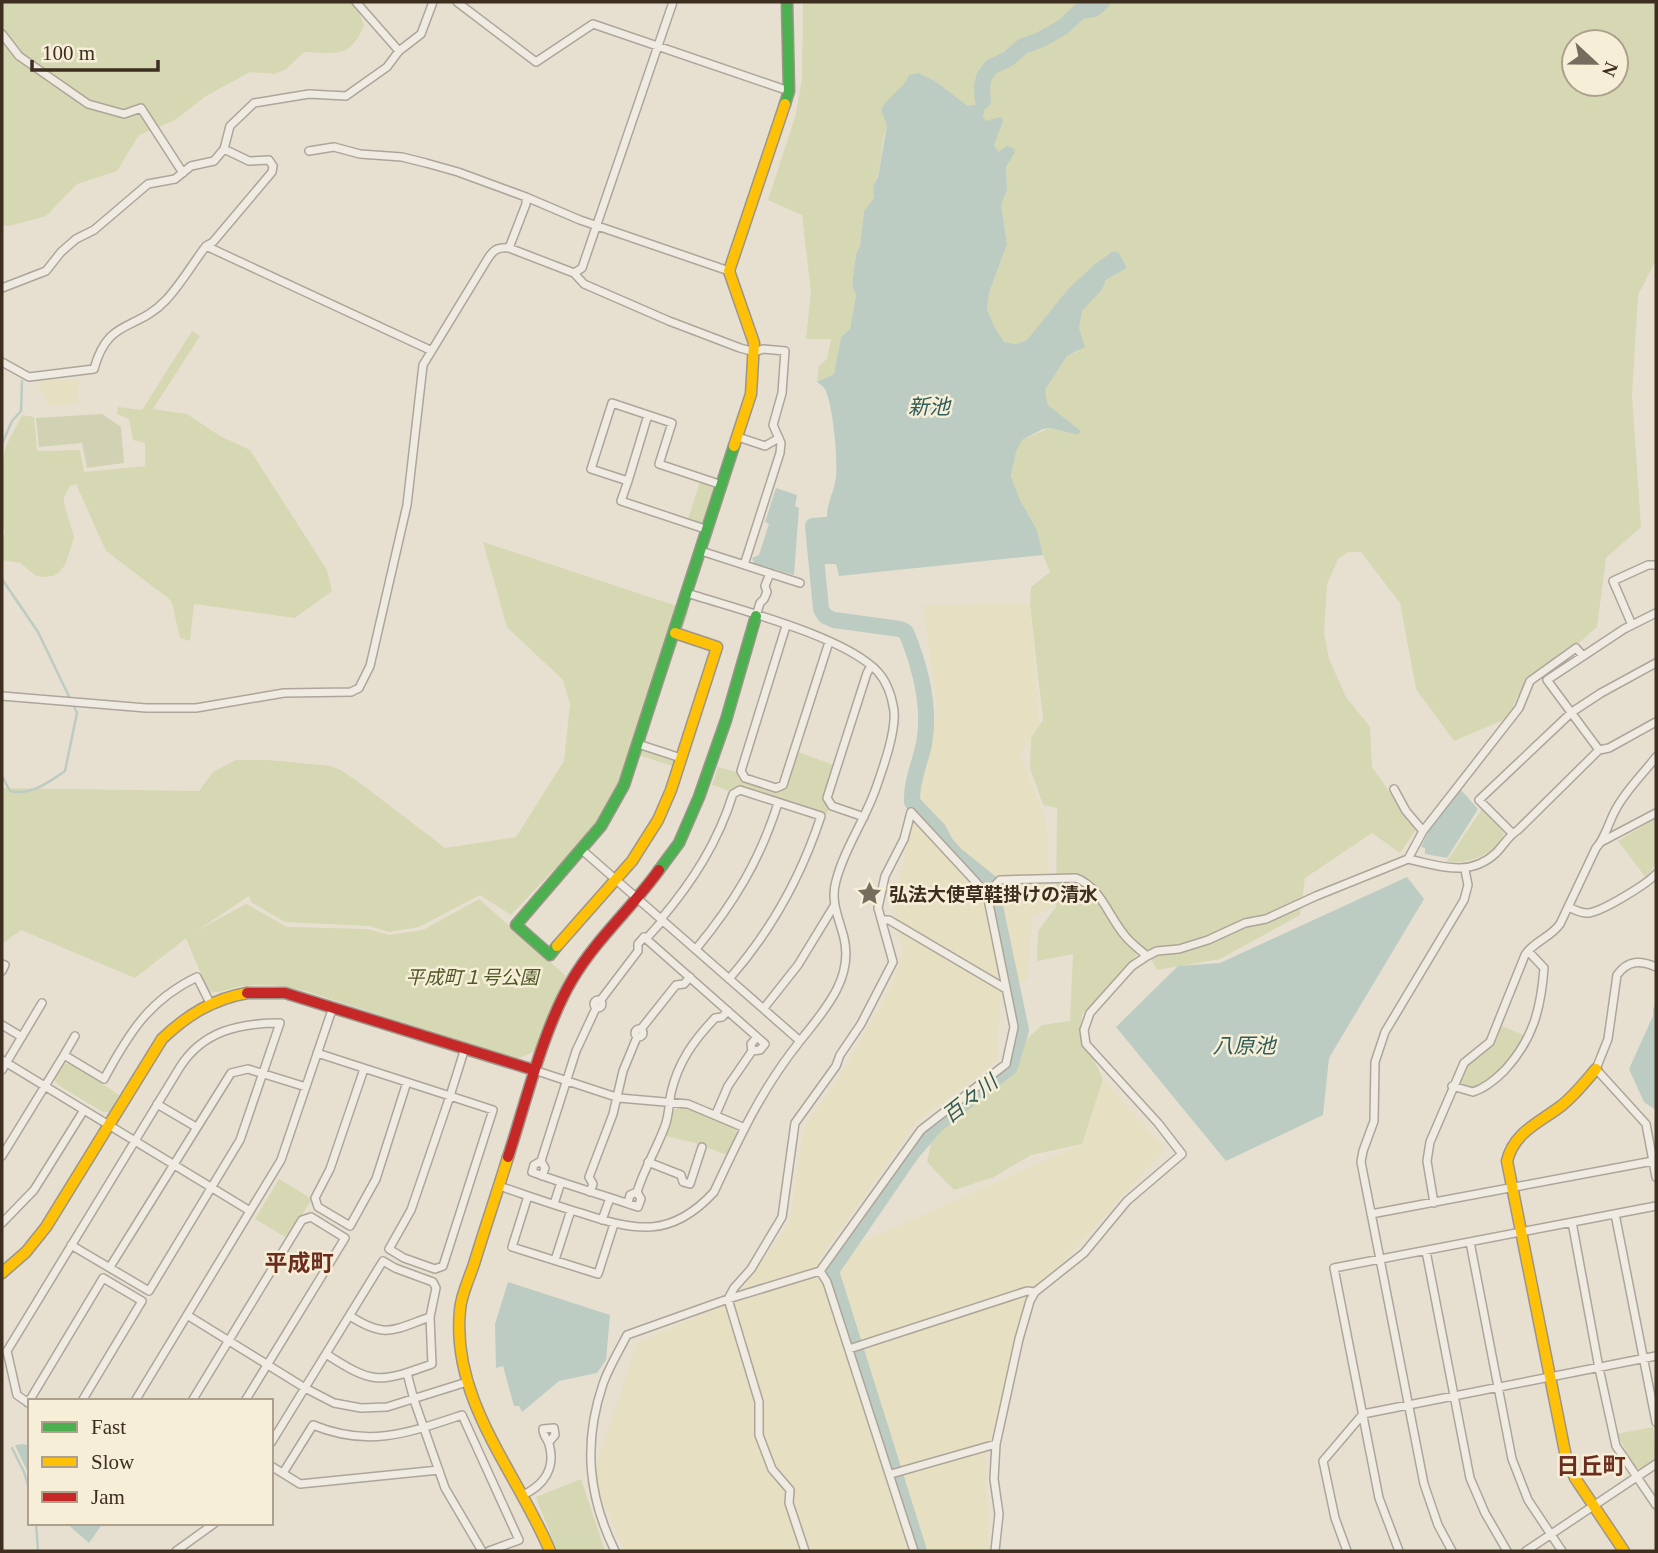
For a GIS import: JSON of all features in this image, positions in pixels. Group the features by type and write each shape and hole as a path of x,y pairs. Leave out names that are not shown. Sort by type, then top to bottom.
{"street":[{"path":"356,2 398,51"},
{"path":"2,288 46,271 76,239 94,230 148,184 175,179 191,166 214,161 224,149 230,126 254,103 309,94 346,96 387,67 398,51 421,34 433,2"},
{"path":"457,2 536,62 593,24 789,92"},
{"path":"575,274 582,268 673,2"},
{"path":"675,633 717,647 659,820 632,861 550,955 516,925 582,850 619,796 675,633 751,394 754,343 729,271 789,92 787,2"},
{"path":"2,34 19,56 88,104 124,114 141,108 183,173"},
{"path":"309,150 334,147 360,154 406,157 458,172 729,271"},
{"path":"2,362 29,377 94,369 100,349 114,331 147,316 166,300 206,246 213,242 272,172 273,166 269,160 250,161 224,149"},
{"path":"509,248 526,204 526,197"},
{"path":"206,246 430,351"},
{"path":"2,696 146,708 196,708 284,694 351,692 359,688 370,666 407,505 423,365 493,251 500,247 509,248 575,274 584,284 680,325 755,352 763,349 785,351 782,393 773,425 779,439 780,453 744,565"},
{"path":"628,481 591,469 612,403 672,423 659,464 722,485"},
{"path":"648,415 621,501 708,530"},
{"path":"737,437 765,446 779,439"},
{"path":"701,551 800,583"},
{"path":"1632,625 1613,581 1648,565 1656,565"},
{"path":"551,1551 479,1415 467,1382 461,1354 460,1307 534,1070 554,1015 572,979 599,941 669,859 689,822 726,720 760,603 765,599 765,586 770,573"},
{"path":"499,1186 614,1224 636,1228 664,1225 683,1217 704,1203 714,1192 775,1073 832,1000 842,976 845,944 834,906 837,877 876,788 894,715 888,687 863,659 829,642 687,593"},
{"path":"1599,750 1547,680 1632,625 1656,613"},
{"path":"786,625 741,771 745,778 776,788 783,785 829,642"},
{"path":"1408,859 1423,831 1519,708 1530,681 1576,648 1583,656"},
{"path":"1512,833 1479,800 1572,712 1601,692 1656,663"},
{"path":"864,817 832,806 827,798 871,666"},
{"path":"995,1551 999,1514 994,1479 996,1444 1019,1339 1035,1292 1084,1253 1127,1201 1182,1154 1158,1122 1086,1044 1084,1031 1090,1013 1132,966 1157,950 1179,949 1208,940 1245,923 1266,919 1408,859 1465,870 1493,856 1512,833 1599,750 1609,748 1656,722"},
{"path":"638,744 681,758"},
{"path":"1601,842 1617,806 1656,757"},
{"path":"1394,789 1406,811 1423,831"},
{"path":"649,941 704,862 718,835 733,794 740,790 821,816 798,878 783,906 729,979"},
{"path":"696,949 741,888 757,859 779,803"},
{"path":"615,1551 601,1522 590,1461 593,1421 604,1382 626,1335 728,1299 820,1271 921,1130 1006,1065 1014,1027 987,894 911,812 904,839 885,876 877,908 893,962 836,1066 795,1123 782,1217 751,1269 728,1299 759,1402 759,1435 772,1469 790,1490 789,1503 804,1551"},
{"path":"1434,1203 1427,1165 1428,1150 1452,1086 1464,1063 1490,1042 1528,951 1555,931 1596,848 1601,842 1656,813"},
{"path":"582,850 800,1041"},
{"path":"1452,1551 1438,1525 1427,1494 1362,1162 1374,1121 1373,1074 1376,1054 1385,1032 1464,900 1468,885 1465,870"},
{"path":"1568,908 1582,913 1596,911 1648,883 1656,874"},
{"path":"987,894 1000,880 1076,878 1084,881 1108,908 1125,936 1147,956"},
{"path":"764,1008 804,957 834,906"},
{"path":"882,920 890,920 1006,989"},
{"path":"716,1114 733,1077 752,1051 760,1050 765,1044 728,1011 682,971 649,941 644,937 638,944 638,951 598,1004 582,1037 541,1161 534,1165 532,1172 628,1203 630,1195 636,1192 666,1125 683,1059 691,1045 715,1018 722,1017 728,1011"},
{"path":"1452,1086 1473,1092 1491,1083 1517,1056 1529,1038 1541,1005 1544,968 1528,951"},
{"path":"1624,1551 1569,1467 1548,1377 1507,1161 1520,1135 1569,1100 1596,1069 1610,1029 1617,975 1632,962 1644,962 1656,967"},
{"path":"2,964 5,965 2,971"},
{"path":"580,1188 583,1180 589,1177 619,1098 618,1089 623,1072 639,1033 676,985 676,978 682,971"},
{"path":"64,1055 104,1079 135,1026 167,994 197,977 209,1003"},
{"path":"676,985 684,984 690,978"},
{"path":"2,1273 26,1252 46,1227 162,1039 180,1021 209,1003 230,996 265,991 285,993 619,1098 688,1104 745,1128"},
{"path":"2,1070 4,1061 42,1003"},
{"path":"715,1018 714,1010 720,1004"},
{"path":"136,1399 281,1160 333,1007"},
{"path":"28,1402 17,1395 7,1351 71,1245 134,1141 185,1060 212,1035 245,1025 280,1023 240,1140 149,1291 71,1245"},
{"path":"2,1025 22,1037"},
{"path":"2,1156 75,1037"},
{"path":"317,1054 407,1082 450,1096 493,1110 443,1266 435,1269 404,1258 389,1249 411,1210 450,1096 465,1048"},
{"path":"4,1061 250,1211"},
{"path":"110,1267 231,1073 248,1069 306,1087"},
{"path":"364,1069 333,1163 315,1198 318,1207 350,1226 376,1179 407,1082"},
{"path":"1596,1069 1646,1124 1656,1177"},
{"path":"157,1104 196,1127"},
{"path":"2,1223 34,1190 84,1110"},
{"path":"681,1175 683,1182 690,1184 702,1147"},
{"path":"1371,1214 1653,1161"},
{"path":"648,1162 681,1175"},
{"path":"681,1175 685,1171 695,1170"},
{"path":"589,1177 593,1184 590,1192"},
{"path":"554,1204 561,1182"},
{"path":"528,1196 512,1247 555,1261 598,1274 614,1224"},
{"path":"602,1220 610,1198"},
{"path":"1399,1551 1379,1498 1334,1268 1656,1206"},
{"path":"555,1261 571,1210"},
{"path":"1615,1214 1656,1422"},
{"path":"193,1399 302,1220 311,1217 345,1238 246,1399"},
{"path":"1572,1222 1616,1446 1656,1505"},
{"path":"1470,1242 1512,1459 1532,1508 1562,1551"},
{"path":"1426,1251 1473,1488 1507,1551"},
{"path":"273,1440 383,1261 433,1282 436,1288 430,1317 432,1364 384,1379 369,1378 326,1354"},
{"path":"820,1271 827,1282 914,1551"},
{"path":"31,1399 103,1278 142,1301 83,1399"},
{"path":"849,1349 1027,1291 1035,1292"},
{"path":"187,1315 334,1403 361,1408 387,1407 467,1382"},
{"path":"350,1316 372,1329 387,1331 430,1317"},
{"path":"1347,1551 1335,1518 1323,1461 1363,1414 1656,1356"},
{"path":"407,1373 445,1488 482,1551"},
{"path":"283,1473 313,1425 342,1435 363,1438 395,1436 462,1415 519,1540 489,1551"},
{"path":"523,1495 537,1487 548,1474 551,1465 549,1442"},
{"path":"891,1474 996,1444"},
{"path":"1526,1551 1656,1464"},
{"path":"273,1467 300,1484 439,1471"},
{"path":"176,1551 204,1526"}],"shaded area":[{"path":"79,379 77,402 52,406 47,403 36,380"},
{"path":"1030,604 1039,725 1020,755 1046,820 1051,908 1032,916 1028,979 1000,995 997,1061 917,1121 817,1262 1082,1144 1103,1079 1165,1149 1035,1292 985,1457 989,1551 625,1551 592,1477 637,1343 789,1275 742,1289 790,1221 804,1127 842,1073 890,989 903,951 893,904 937,711 923,605"}],"green space":[{"path":"2,2 355,2 364,25 348,49 334,53 304,52 286,69 275,74 250,72 206,96 175,120 139,135 117,171 77,184 46,216 9,226 2,225"},
{"path":"803,2 1656,2 1656,260 1638,295 1632,396 1641,527 1606,558 1597,627 1516,698 1510,717 1454,741 1416,689 1400,603 1361,552 1348,552 1338,559 1327,584 1324,633 1329,659 1346,697 1370,727 1372,767 1416,830 1400,853 1372,833 1305,878 1300,915 1220,959 1157,970 1144,947 1082,1015 1080,1032 1103,1079 1082,1144 1031,1155 994,1177 954,1190 927,1162 933,1134 947,1109 1011,1070 1027,1039 1042,1025 1070,1021 1073,954 1037,961 1038,931 1056,907 1057,808 1043,805 1030,768 1031,738 1043,720 1030,604 1031,587 1050,572 1037,530 1020,500 1011,476 1016,452 1022,440 1050,428 1078,435 1081,431 1048,405 1045,390 1067,356 1079,351 1081,340 1078,328 1082,311 1102,290 1106,280 1127,268 1119,253 1113,251 1068,289 1027,340 1015,344 1004,342 987,309 989,293 1007,244 1001,205 1007,190 1006,167 993,145 983,117 987,98 968,106 935,81 919,73 894,107 873,186 874,199 864,211 852,286 856,294 850,329 841,337 834,374 817,382 819,366 827,359 831,339 806,339 811,293 802,215 768,200 796,114 802,78"},
{"path":"192,331 200,336 153,409 187,414 220,436 250,450 327,570 332,591 295,618 194,604 190,641 180,638 172,603 168,598 106,551 76,484 70,486 64,497 74,537 66,563 59,573 41,577 20,563 2,560 2,538 5,532 1,490 5,450 22,415 34,417 37,451 80,450 84,472 145,466 145,443 133,440 129,419 117,414 118,407 142,410"},
{"path":"102,414 121,427 124,463 87,468 82,443 39,447 36,418"},
{"path":"700,482 714,487 717,492 707,521 701,523 688,519"},
{"name":"平成町１号公園","path":"483,542 689,610 641,748 678,759 675,767 639,755 625,795 511,915 480,895 419,927 389,932 369,926 285,922 251,902 249,896 198,930 246,904 287,927 367,929 389,935 423,930 479,899 566,976 535,1051 517,1059 289,988 258,985 208,991 186,938 135,978 21,930 2,944 2,788 199,791 213,772 236,760 269,760 330,766 341,770 445,848 516,837 564,761 570,704 563,680 507,627"},
{"path":"798,752 834,765 823,799 829,810 826,814 739,786 730,791 712,785 718,767 736,772 741,781 777,792 787,787"},
{"path":"1482,809 1504,832 1501,840 1489,852 1472,860 1446,862"},
{"path":"1656,818 1656,863 1646,878 1618,841"},
{"path":"1502,1026 1526,1036 1498,1072 1489,1079 1470,1088 1461,1086 1459,1080 1468,1064 1492,1045"},
{"path":"71,1063 119,1095 110,1112 103,1112 58,1085 54,1079 63,1064"},
{"path":"681,1106 734,1128 738,1133 727,1155 692,1142 665,1136 673,1111"},
{"path":"279,1179 312,1199 287,1238 255,1219"},
{"path":"1653,1427 1656,1460 1641,1469 1635,1468 1617,1434"},
{"path":"581,1479 605,1551 557,1551 536,1497"}],"water":[{"name":"新池","path":"919,73 935,81 968,106 978,104 979,82 987,84 983,117 986,121 1001,117 1003,121 994,145 998,152 1007,146 1015,152 1006,167 1007,190 1001,205 1007,244 989,293 987,309 1004,342 1015,344 1027,340 1068,289 1113,251 1119,253 1127,268 1106,280 1102,290 1082,311 1079,328 1085,347 1067,356 1045,390 1048,405 1081,431 1078,435 1050,428 1043,429 1022,440 1016,452 1011,476 1020,500 1037,530 1043,555 839,576 836,564 824,564 817,522 827,520 836,469 828,397 825,389 817,382 834,374 841,337 850,329 856,295 852,286 856,255 860,246 864,211 874,198 873,186 878,177 887,125 881,110 909,75"},
{"path":"776,488 797,495 795,506 799,508 794,575 755,564 752,558 759,555 769,524 765,522"},
{"path":"1461,790 1478,809 1447,858 1425,854 1425,848 1421,847 1430,828"},
{"name":"八原池","path":"1407,877 1424,899 1329,1058 1323,1115 1226,1161 1116,1027 1178,966 1220,963"},
{"path":"1656,1006 1656,1110 1644,1102 1629,1069"},
{"path":"508,1282 610,1315 606,1360 597,1373 559,1381 522,1412 519,1406 514,1406 503,1366 496,1368 495,1324"},
{"path":"15,1445 28,1445 28,1473"},
{"path":"68,1525 102,1525 89,1543"}],"waterway":[{"name":"新池","path":"983,101 984,77 991,67 1008,59 1023,46 1063,27 1080,11 1094,9 1102,2"},
{"path":"2,444 12,421 21,411 22,381"},
{"name":"百々川","path":"837,524 813,526 821,609 825,616 834,620 906,632 920,672 926,715 924,744 914,780 912,802 938,829 956,855 990,882 1021,1030 1010,1067 936,1125 912,1153 831,1271 919,1551"},
{"path":"2,579 38,632 77,713 65,771 25,792 10,791 2,776"},
{"path":"12,1448 28,1485"},
{"path":"36,1525 38,1551"}],"traffic: fast":[{"path":"785,104 789,91 787,2"},
{"path":"557,946 550,955 516,925 601,826 624,785 734,446"},
{"path":"659,870 679,843 699,797 726,720 756,616"}],"traffic: slow":[{"path":"734,446 751,394 754,343 729,271 785,104"},
{"path":"557,946 632,861 658,820 671,790 717,647 675,633"},
{"path":"2,1273 26,1252 46,1227 162,1039 201,1009 223,999 247,993"},
{"path":"1596,1069 1566,1102 1521,1135 1507,1161 1566,1457 1575,1478 1624,1551"},
{"path":"508,1157 462,1299 460,1343 466,1375 476,1405 550,1551"}],"traffic: jam":[{"path":"508,1157 536,1066 562,999 592,951 659,870"},
{"path":"247,993 285,993 534,1070"}],"place":[{"name":"弘法大使草鞋掛けの清水","path":"869,894"}],"district":[{"name":"平成町","path":"299,1263"},
{"name":"日丘町","path":"1591,1466"}]}
